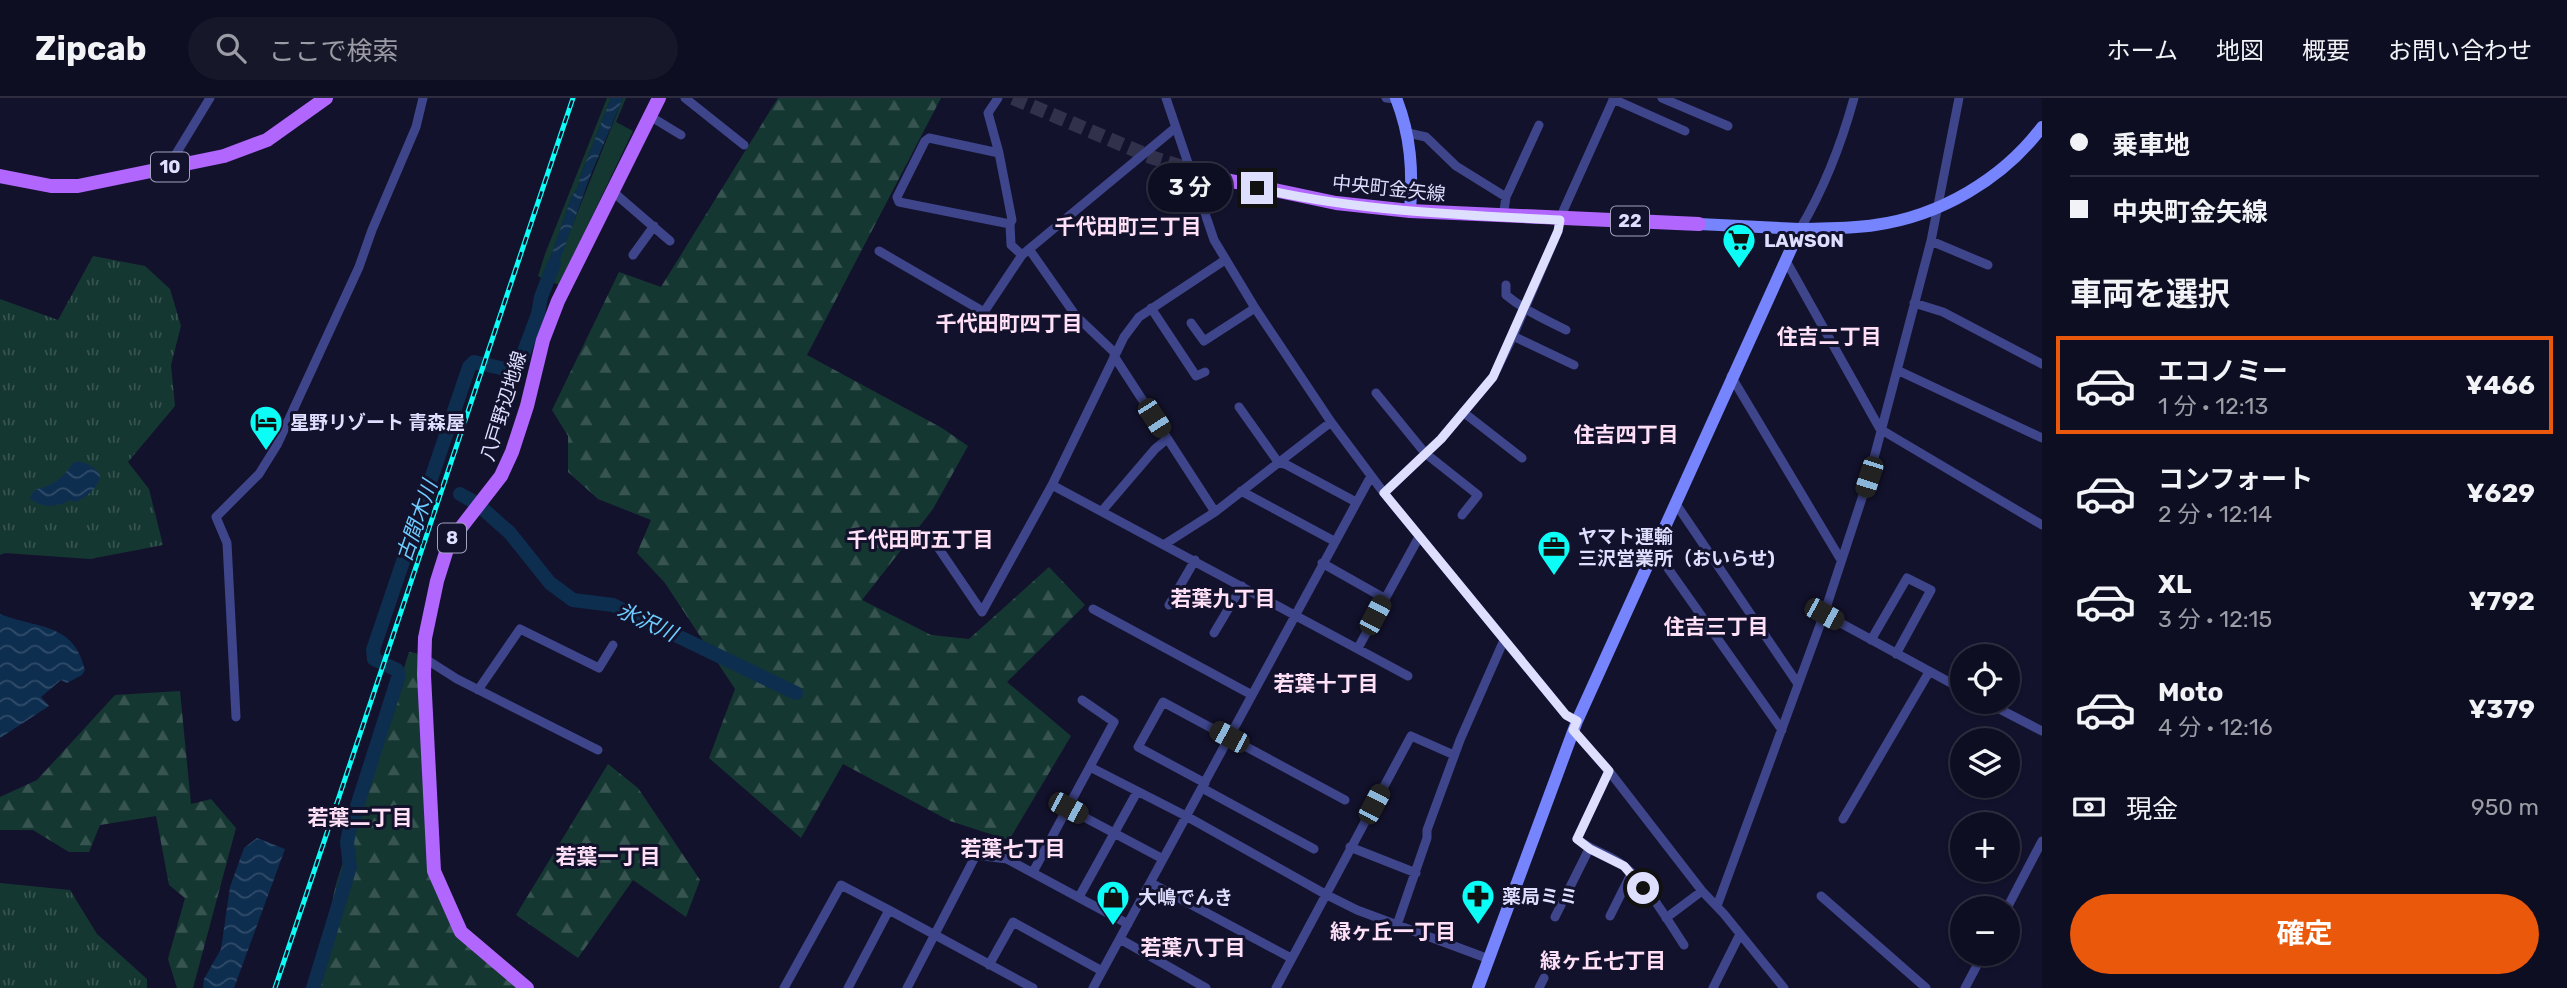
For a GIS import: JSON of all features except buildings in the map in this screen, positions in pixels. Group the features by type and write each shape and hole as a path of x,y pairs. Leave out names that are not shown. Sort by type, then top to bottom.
{"main road":[{"name":"10","path":"0,176 34,184 66,186 224,156 267,140 326,98"},
{"name":"八戸野辺地線","path":"527,988 461,932 434,871 424,658 429,614 449,543 456,531 488,495 507,464 527,406 543,340 558,301 648,115 659,98"},
{"name":"中央町金矢線","path":"1217,178 1336,203 1410,211 1560,220"},
{"name":"22","path":"1560,220 1699,224"}],"street":[{"path":"168,167 211,98"},
{"path":"236,716 227,543 216,517 259,474 277,445 359,267 416,127 423,98"},
{"path":"685,98 744,145"},
{"path":"998,98 988,113 1012,220 1011,245 1025,252 1076,316 1115,355 1215,512"},
{"path":"1166,98 1206,220 1225,260 1331,422 1419,537 1575,726 1702,891 1784,988"},
{"path":"1386,98 1396,98 1408,133 1412,171 1410,211"},
{"path":"1662,98 1728,125"},
{"path":"1478,988 1575,726 1785,258 1835,160 1854,98"},
{"path":"1717,906 1824,614 1869,477 1931,241 1959,98"},
{"path":"1384,493 1425,453 1493,377 1614,99 1685,131"},
{"path":"648,115 681,135"},
{"path":"1503,217 1506,197 1538,125"},
{"path":"1699,224 1800,229 1875,225 1938,207 1971,191 2015,157 2042,127"},
{"path":"879,251 984,312 1025,252 1175,128"},
{"path":"1408,133 1426,137 1456,166 1506,197"},
{"path":"999,153 929,138 897,197 900,202 1010,224"},
{"path":"612,191 670,240"},
{"path":"632,255 653,226"},
{"path":"1931,241 1988,265"},
{"path":"1785,258 1880,429 2042,525"},
{"path":"935,543 982,612 1052,485 1115,355 1133,324 1151,308 1225,260"},
{"path":"1506,285 1506,295 1534,314 1566,330"},
{"path":"1914,303 1943,312 2042,365"},
{"path":"1151,308 1196,376 1205,372"},
{"path":"1191,323 1204,341 1255,308"},
{"path":"1513,336 1574,365"},
{"path":"1897,370 2042,438"},
{"path":"1731,376 1841,559"},
{"path":"1376,393 1425,453 1478,495 1462,515"},
{"path":"1239,407 1278,462 1287,464 1356,502"},
{"path":"1463,412 1521,458"},
{"path":"1165,544 1215,512 1331,422"},
{"path":"1102,511 1155,449 1167,439"},
{"path":"1093,988 1371,476"},
{"path":"1052,485 1408,676"},
{"path":"1241,491 1334,541"},
{"path":"1676,504 1798,684"},
{"path":"1358,648 1419,537"},
{"path":"1655,550 1782,730"},
{"path":"1169,605 1195,560"},
{"path":"1322,563 1384,598"},
{"path":"1871,640 1907,578 1931,590 1896,654"},
{"path":"1214,633 1242,586"},
{"path":"1093,609 1252,695"},
{"path":"1824,614 1950,683"},
{"path":"478,690 520,629 599,668 613,645"},
{"path":"1397,925 1454,755 1504,640"},
{"path":"424,658 478,690 598,750"},
{"path":"1843,819 1929,672"},
{"path":"1033,872 1114,722 1082,700"},
{"path":"1314,849 1138,747 1163,702 1345,800"},
{"path":"2008,714 2042,732"},
{"path":"1276,988 1411,736 1454,755"},
{"path":"1090,767 1186,816 1325,894 1397,925 1489,959"},
{"path":"1609,771 1577,839 1590,849 1624,866 1684,945"},
{"path":"1079,897 1136,792"},
{"path":"1068,808 1163,859"},
{"path":"2013,896 2042,841"},
{"path":"1350,847 1416,873"},
{"path":"1555,917 1590,849"},
{"path":"907,988 976,855 1007,859 1128,924"},
{"path":"1610,916 1631,874"},
{"path":"1151,883 1291,958"},
{"path":"784,988 841,885 1032,988"},
{"path":"1666,918 1702,891"},
{"path":"1821,896 1926,988"},
{"path":"848,988 889,910"},
{"path":"989,965 1013,922 1102,971"},
{"path":"1713,988 1740,934"},
{"path":"1120,939 1206,988"},
{"path":"1965,988 1977,966"},
{"path":"1539,988 1544,978"}],"green space":[{"path":"607,98 611,98 578,187 571,198 543,279 538,276 545,254"},
{"path":"623,98 626,98 616,122 633,131 559,285 552,282 559,259"},
{"path":"778,98 941,98 807,355 942,428 968,446 933,509 862,600 931,635 969,639 1049,567 1085,605 1007,682 1071,736 1009,840 950,821 843,764 801,838 709,758 735,689 665,583 637,553 651,520 598,499 568,472 568,436 552,410 619,272 661,287"},
{"path":"93,256 145,266 170,289 181,326 171,365 175,406 128,462 149,489 163,545 90,559 5,553 0,555 0,299 58,320"},
{"path":"409,652 419,654 429,871 458,935 521,988 318,988 319,963 336,884"},
{"path":"180,691 191,804 211,799 236,828 193,988 177,988 168,959 185,898 169,885 156,816 100,825 89,852 69,852 33,830 0,830 0,797 37,780 115,695"},
{"path":"608,764 638,788 700,880 686,917 633,880 578,958 516,915"},
{"path":"0,883 70,890 97,934 147,979 147,988 0,988"}],"water":[{"path":"611,98 623,98 591,174 552,282 543,279 571,198 578,187"},
{"path":"74,462 89,465 100,475 98,484 88,494 76,502 70,500 50,506 34,502 30,498 37,490 59,479"},
{"path":"0,614 63,635 80,654 85,670 82,675 67,683 61,680 41,697 49,706 0,738"},
{"path":"257,838 285,849 234,988 203,988 204,979 221,949 230,887 244,848"}],"waterway":[{"name":"古間木川","path":"313,988 350,867 347,842 350,828 399,675 397,670 374,659 373,650 469,367 474,362 514,371 518,368 554,264"},
{"name":"氷沢川","path":"460,494 478,504"},
{"name":"氷沢川","path":"483,509 510,533 550,583 573,600 613,605 796,693"}],"tunnel":[{"path":"1013,98 1151,157 1217,178"}],"railway":[{"path":"275,988 573,98"}],"place":[{"name":"LAWSON","path":"1739,270"},
{"name":"星野リゾート 青森屋","path":"266,452"},
{"name":"ヤマト運輸 三沢営業所（おいらせ)","path":"1554,577"},
{"name":"薬局ミミ","path":"1478,926"},
{"name":"大嶋でんき","path":"1113,927"}],"district":[{"name":"千代田町三丁目","path":"1128,227"},
{"name":"千代田町四丁目","path":"1009,324"},
{"name":"住吉二丁目","path":"1829,337"},
{"name":"住吉四丁目","path":"1626,435"},
{"name":"千代田町五丁目","path":"920,540"},
{"name":"若葉九丁目","path":"1223,599"},
{"name":"住吉三丁目","path":"1716,627"},
{"name":"若葉十丁目","path":"1326,684"},
{"name":"若葉二丁目","path":"360,818"},
{"name":"若葉七丁目","path":"1013,849"},
{"name":"若葉一丁目","path":"608,857"},
{"name":"緑ヶ丘一丁目","path":"1393,932"},
{"name":"若葉八丁目","path":"1193,948"},
{"name":"緑ヶ丘七丁目","path":"1603,961"}],"route":[{"path":"1257,188 1336,203 1410,211 1560,220 1558,231 1493,377 1441,439 1384,493 1566,715 1577,721 1573,730 1609,771 1577,839 1590,849 1624,866 1643,888"}]}
